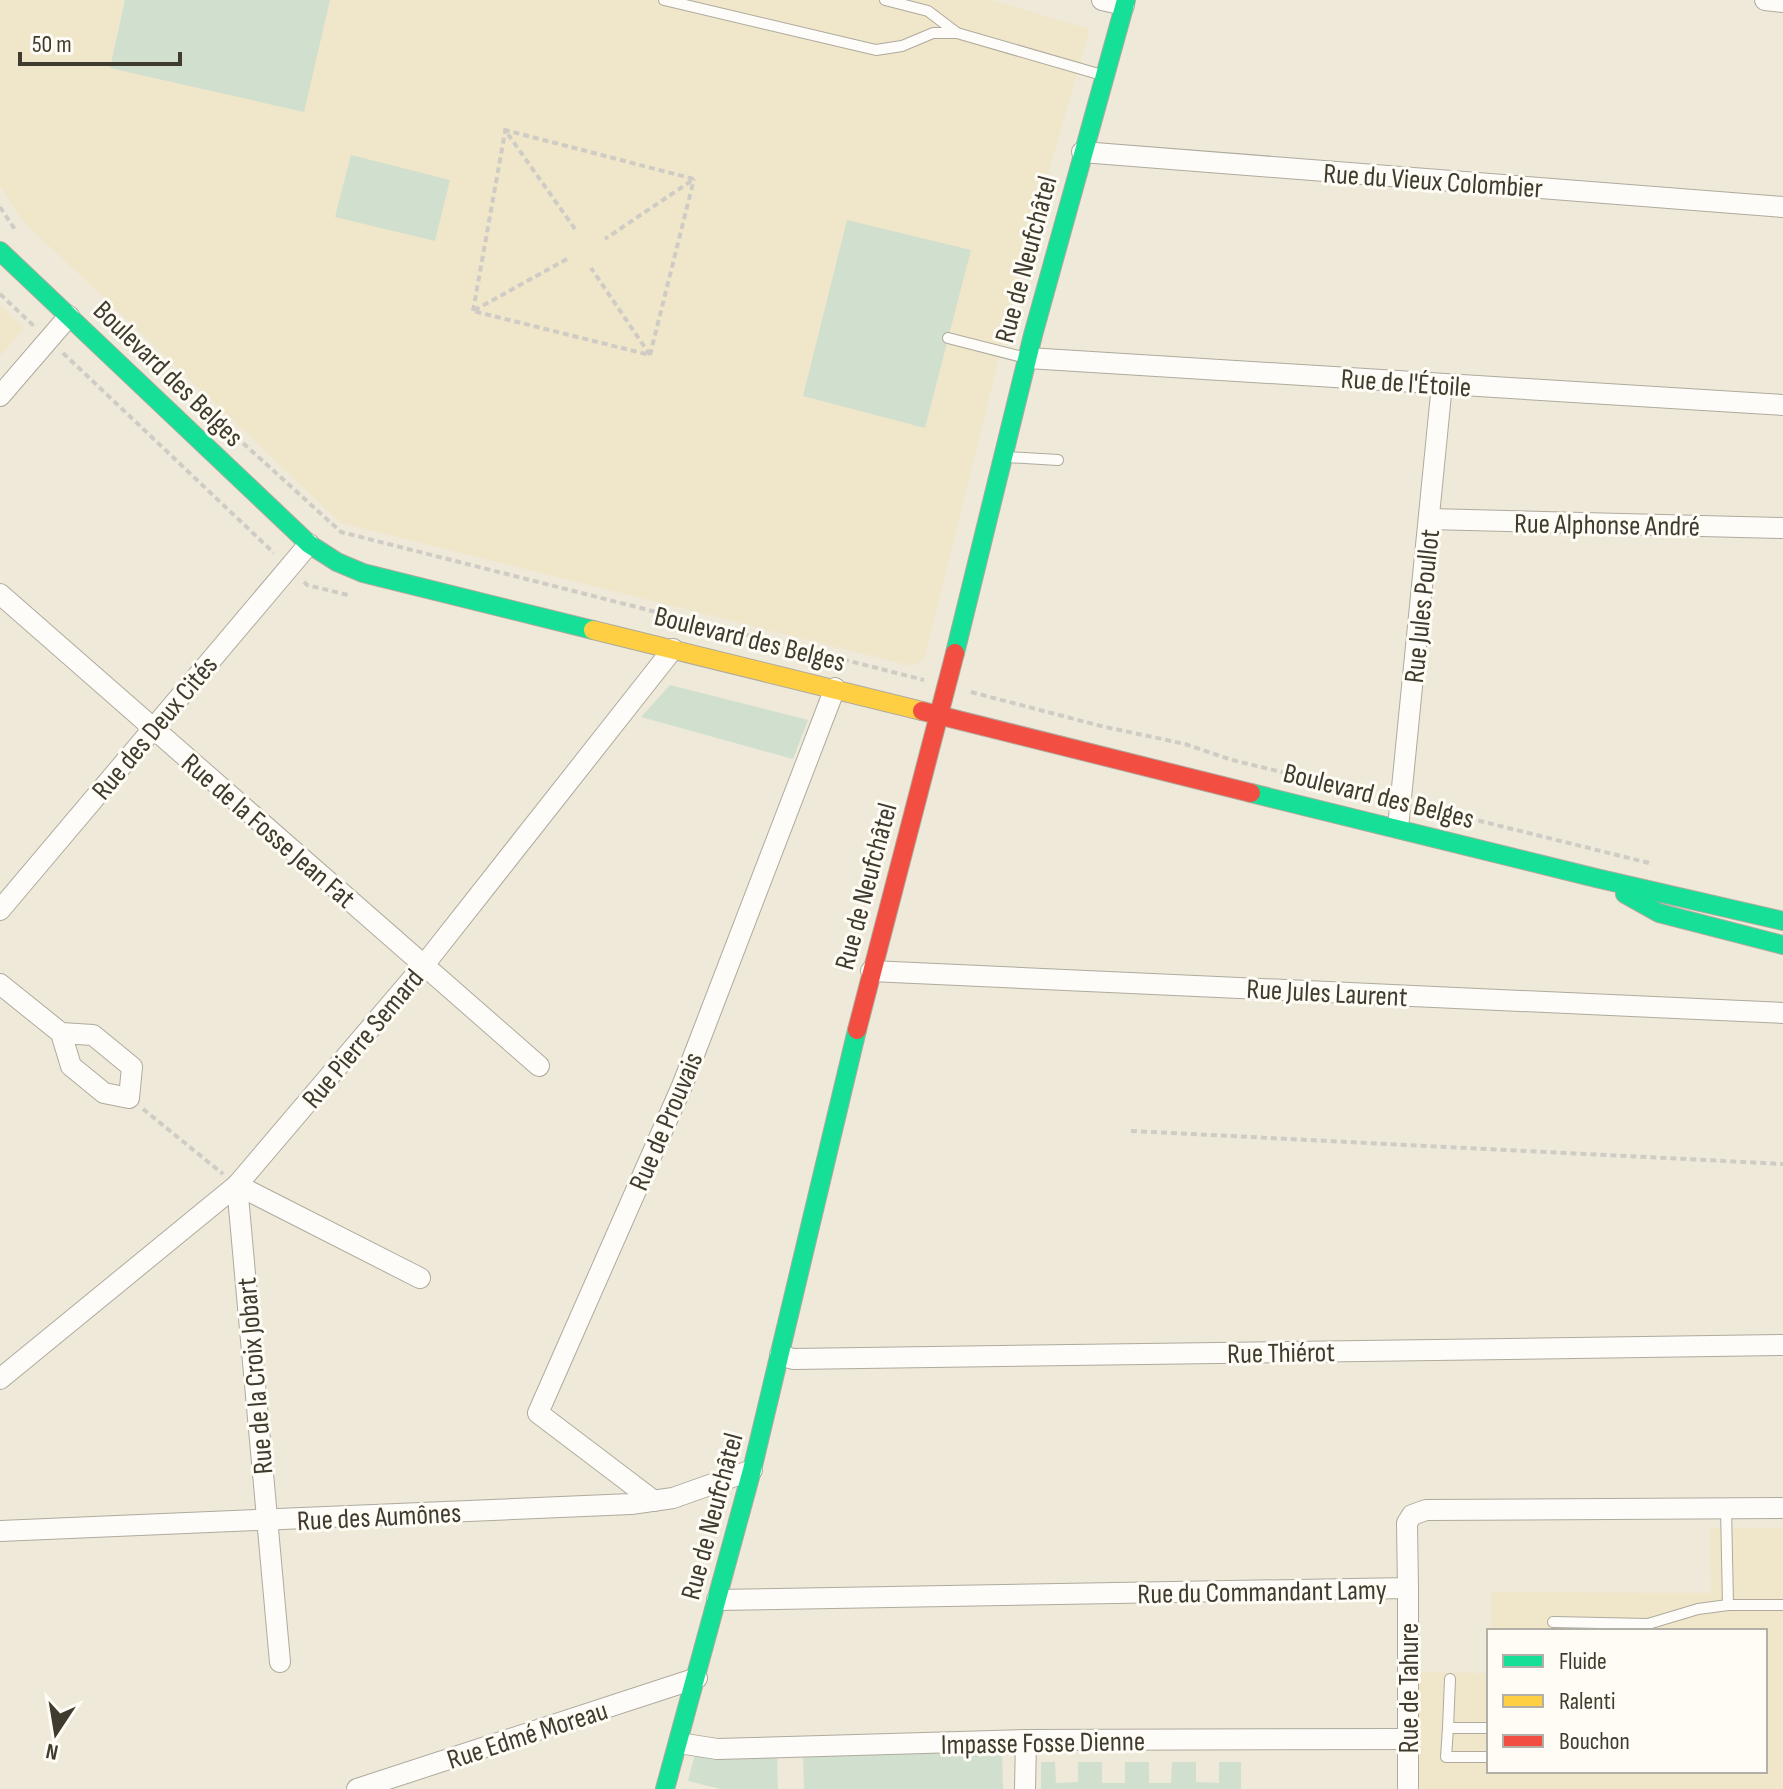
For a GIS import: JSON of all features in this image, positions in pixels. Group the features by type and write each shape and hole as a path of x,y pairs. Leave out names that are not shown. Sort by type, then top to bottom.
{"main road":[{"name":"Rue de Neufchâtel","path":"665,1789 752,1470 871,971 940,714 1028,358 1125,3"},
{"name":"Boulevard des Belges","path":"0,251 309,544 337,562 363,573 1596,878 1783,921"},
{"name":"Boulevard des Belges","path":"1596,878 1659,913 1783,945"}],"street":[{"path":"1102,0 1125,3"},
{"path":"1765,0 1783,2"},
{"name":"Rue du Vieux Colombier","path":"1082,152 1783,207"},
{"path":"0,396 69,316"},
{"name":"Rue de l'Étoile","path":"1028,358 1783,405"},
{"name":"Rue Jules Poullot","path":"1398,828 1442,384"},
{"name":"Rue Alphonse André","path":"1430,519 1783,528"},
{"name":"Rue des Deux Cités","path":"0,910 309,544"},
{"name":"Rue de la Fosse Jean Fat","path":"0,594 539,1066"},
{"name":"Rue Pierre Semard","path":"0,1379 237,1185 424,965 673,649"},
{"name":"Rue de Prouvais","path":"654,1501 538,1413 682,1086 835,688"},
{"name":"Rue Jules Laurent","path":"871,971 1783,1013"},
{"path":"0,984 61,1033 71,1066 104,1093 129,1098 132,1067 93,1035 61,1033"},
{"path":"237,1185 420,1278"},
{"name":"Rue de la Croix Jobart","path":"237,1185 280,1662"},
{"name":"Rue Thiérot","path":"780,1355 793,1359 1783,1345"},
{"name":"Rue des Aumônes","path":"0,1531 631,1504 673,1498 752,1470"},
{"name":"Rue du Commandant Lamy","path":"717,1600 1408,1588 1407,1523 1412,1515 1426,1510 1783,1508"},
{"name":"Rue de Tahure","path":"1408,1588 1408,1789"},
{"name":"Rue Edmé Moreau","path":"357,1789 697,1678"},
{"name":"Impasse Fosse Dienne","path":"679,1743 717,1749 1026,1740 1409,1739"},
{"path":"1025,1789 1026,1740"}],"lane":[{"path":"664,0 876,50 902,46 933,33 957,33 1104,75"},
{"path":"885,0 928,11 957,33"},
{"path":"948,338 1000,354 1028,358"},
{"path":"1004,457 1058,460"},
{"path":"1726,1508 1728,1605"},
{"path":"1553,1622 1647,1628 1698,1609 1728,1605 1783,1605"},
{"path":"1450,1679 1446,1757 1487,1757"},
{"path":"1448,1728 1487,1728"}],"path":[{"path":"505,130 694,179"},
{"path":"505,130 575,229"},
{"path":"473,311 505,130"},
{"path":"605,239 694,179"},
{"path":"650,355 694,179"},
{"path":"0,207 24,238"},
{"path":"473,311 567,259"},
{"path":"591,268 650,355"},
{"path":"473,311 650,355"},
{"path":"213,416 341,532 1101,726 1185,744 1232,760 1658,865"},
{"path":"129,1098 237,1185"},
{"path":"1131,1131 1783,1164"}],"shaded area":[{"path":"0,0 991,0 1090,29 1024,256 924,660 912,666 341,523 23,221 0,186"},
{"path":"0,305 24,328 0,356"},
{"path":"1710,1528 1783,1528 1783,1789 1418,1789 1417,1672 1487,1673 1487,1773 1767,1773 1767,1629 1491,1629 1491,1592 1711,1593"}],"green space":[{"path":"125,0 330,0 304,112 110,68"},
{"path":"351,155 450,180 435,241 335,217"},
{"path":"847,220 971,250 925,428 803,396"},
{"path":"670,685 808,720 793,759 641,717"},
{"path":"1002,1751 1003,1789 804,1789 803,1753"},
{"path":"695,1754 777,1754 778,1789 721,1789 688,1781"},
{"path":"1041,1762 1055,1762 1056,1783 1078,1782 1078,1762 1102,1762 1102,1783 1125,1783 1125,1762 1149,1762 1149,1783 1171,1783 1172,1762 1196,1762 1196,1782 1219,1783 1219,1762 1241,1762 1241,1789 1041,1789"}],"traffic: fast":[{"path":"955,653 1033,335 1126,0"},
{"path":"0,251 309,544 337,562 363,573 593,630"},
{"path":"1251,793 1783,921"},
{"path":"1625,894 1659,913 1783,945"},
{"path":"665,1789 752,1470 857,1030"}],"traffic: slow":[{"path":"593,630 922,711"}],"traffic: jam":[{"path":"857,1030 955,653"},
{"path":"922,711 1251,793"}]}
